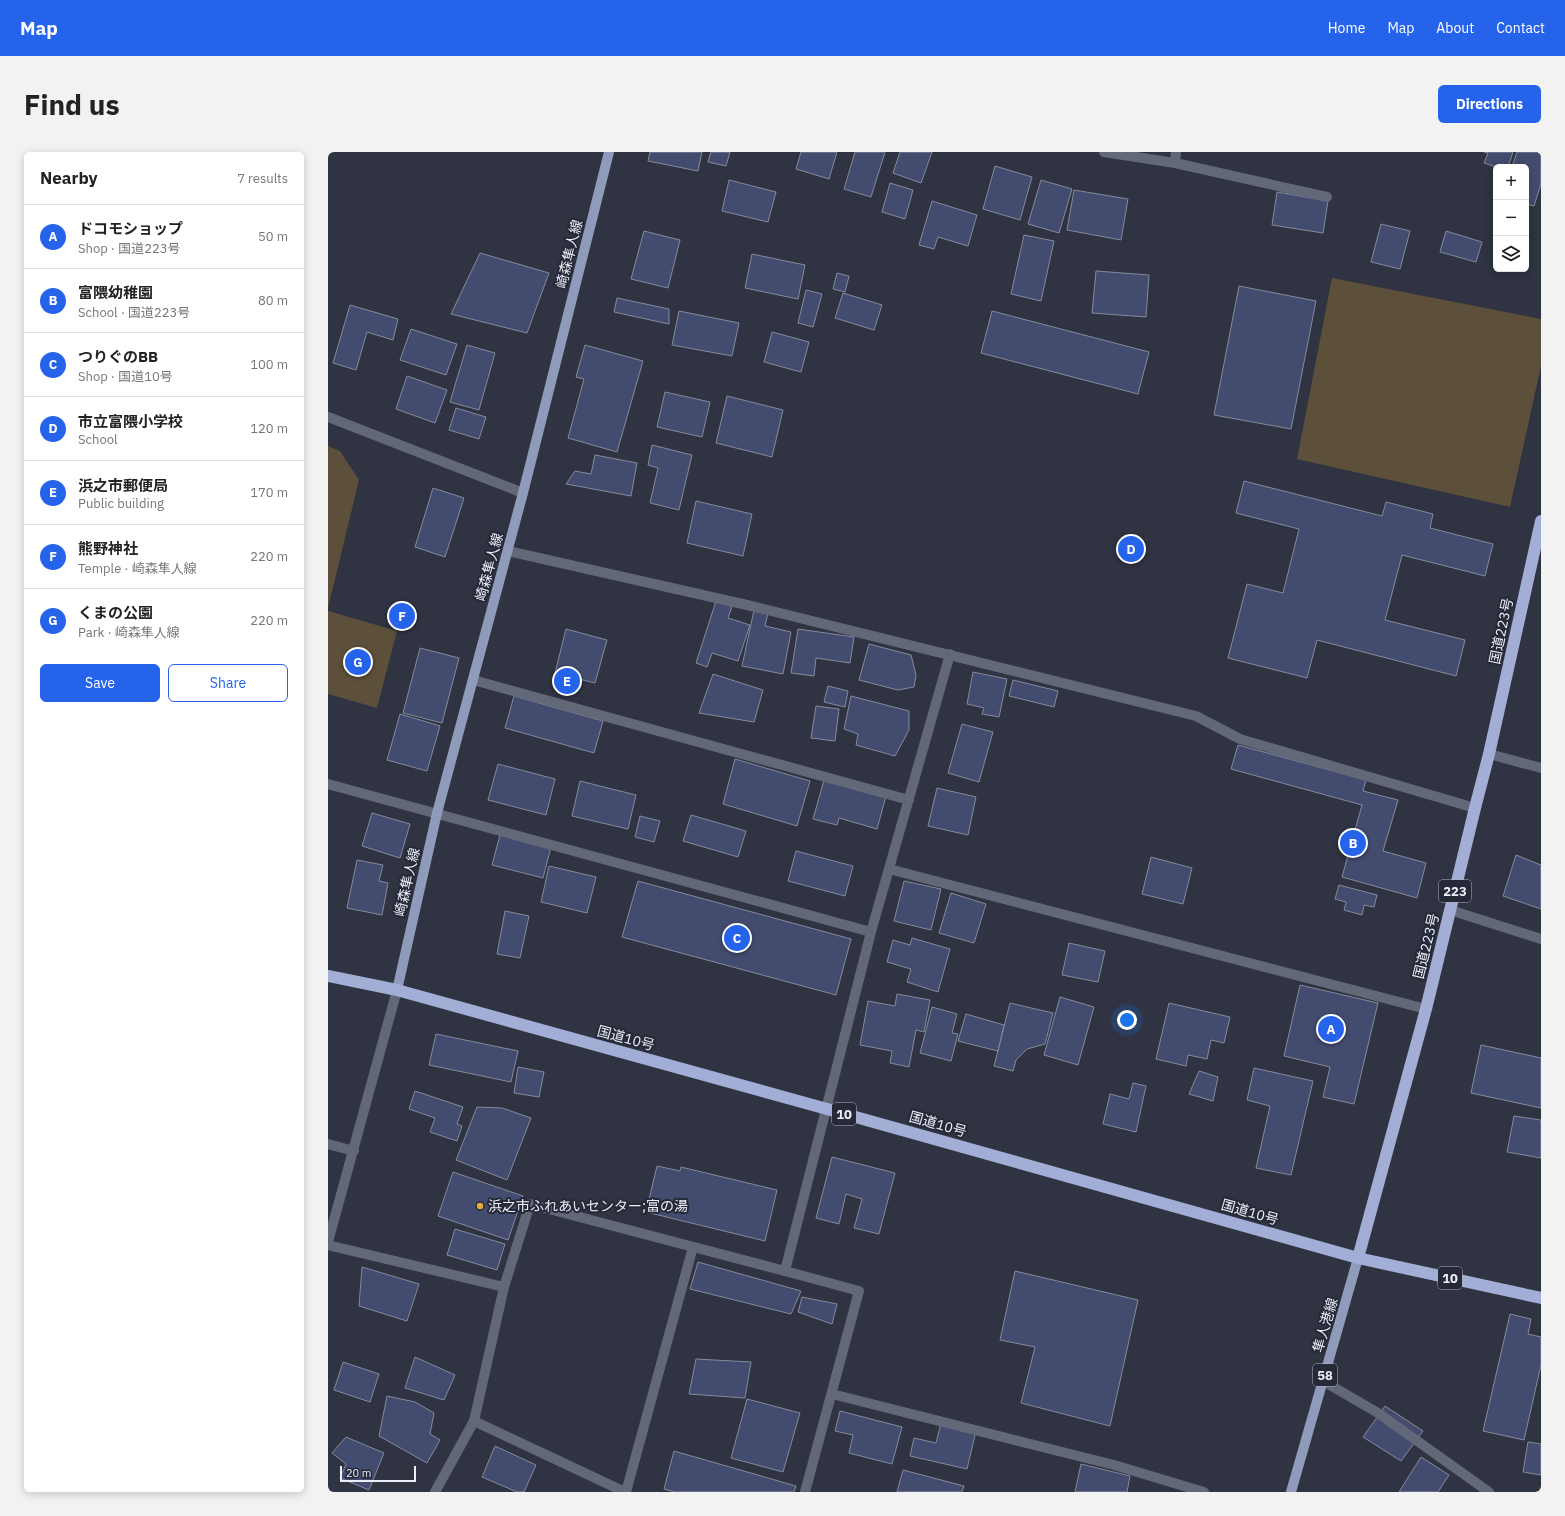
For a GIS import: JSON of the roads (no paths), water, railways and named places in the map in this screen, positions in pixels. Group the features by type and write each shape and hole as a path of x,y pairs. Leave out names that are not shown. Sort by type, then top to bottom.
{"highway":[{"name":"国道223号","path":"1358,1258 1426,1009 1489,754 1541,521"},
{"name":"国道10号","path":"328,976 397,990 1358,1258 1541,1298"}],"main road":[{"name":"崎森隼人線","path":"397,990 437,814 508,551 609,152"},
{"name":"隼人港線","path":"1290,1492 1324,1381 1358,1258"}],"street":[{"path":"1104,152 1176,163 1327,197"},
{"path":"1176,152 1176,163"},
{"path":"328,417 523,493"},
{"path":"508,551 739,603 1196,716 1240,739 1475,808"},
{"path":"785,1270 871,932 950,654"},
{"path":"473,680 909,800"},
{"path":"1489,754 1541,768"},
{"path":"328,784 871,932"},
{"path":"889,869 1426,1009"},
{"path":"1450,910 1541,939"},
{"path":"397,990 328,1244 504,1287"},
{"path":"328,1144 354,1151"},
{"path":"435,1492 474,1420 504,1287 530,1204 785,1270 859,1291 805,1492"},
{"path":"474,1420 626,1492 693,1246"},
{"path":"1324,1381 1378,1413 1489,1492"},
{"path":"832,1394 1114,1465 1204,1492"}],"place":[{"name":"市立富隈小学校","path":"1131,549"},
{"name":"熊野神社","path":"402,616"},
{"name":"くまの公園","path":"358,662"},
{"name":"浜之市郵便局","path":"567,681"},
{"name":"富隈幼稚園","path":"1353,843"},
{"name":"つりぐのBB","path":"737,938"},
{"name":"ドコモショップ","path":"1331,1029"},
{"name":"浜之市ふれあいセンター;富の湯","path":"480,1206"}]}
